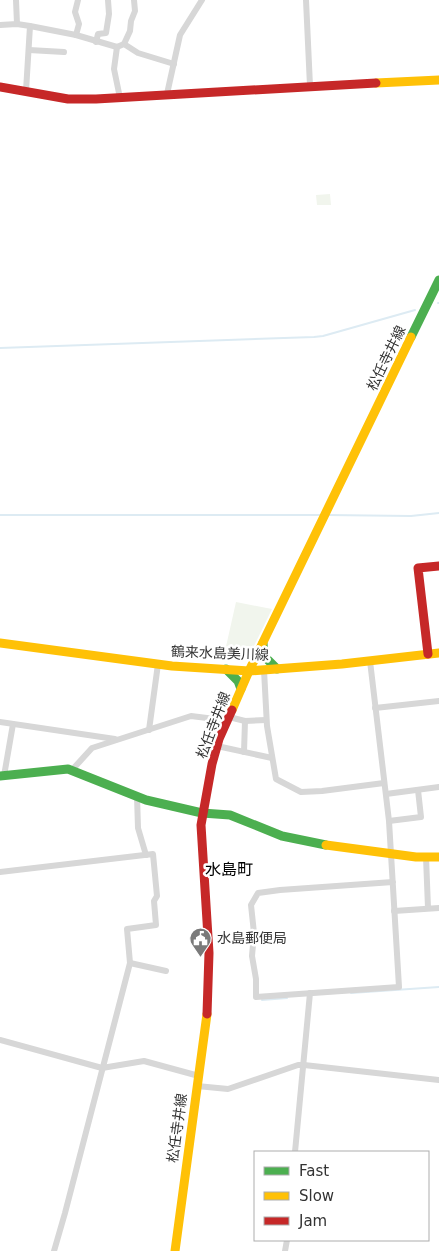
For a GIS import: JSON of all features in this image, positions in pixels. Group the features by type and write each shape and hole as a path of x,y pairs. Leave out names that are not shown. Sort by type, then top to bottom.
{"main road":[{"path":"0,87 68,99 120,98 439,80"},
{"name":"松任寺井線","path":"175,1251 207,1011 209,953 201,825 208,780 218,746 249,670 439,280"},
{"path":"428,654 418,568 439,566"},
{"name":"鶴来水島美川線","path":"0,643 158,664 249,670 370,661 439,653"},
{"path":"263,643 264,656 277,669"},
{"path":"226,669 238,681 241,690"},
{"path":"2,776 60,768 72,770 137,796 202,813 230,815 282,836 318,844 392,854 439,857"}],"street":[{"path":"16,0 17,24"},
{"path":"76,35 78,24 75,12 78,0"},
{"path":"96,42 98,34 106,33 109,14 108,0"},
{"path":"0,25 17,24 30,26 76,35 117,47 124,44 130,31 131,21 136,11 134,0"},
{"path":"167,94 180,35 202,0"},
{"path":"306,0 310,86"},
{"path":"26,91 30,26"},
{"path":"124,44 138,52 174,64"},
{"path":"117,47 114,69 120,98"},
{"path":"29,50 64,52"},
{"path":"370,661 392,854 399,987 256,997 256,979 252,956 254,933 251,905 258,893 393,882"},
{"path":"150,730 158,664"},
{"path":"264,670 266,720 276,779 302,792 384,783"},
{"path":"375,708 439,701"},
{"path":"72,770 92,748 191,716 245,721 266,720"},
{"path":"244,752 245,721"},
{"path":"0,722 118,740"},
{"path":"2,776 12,724"},
{"path":"218,746 272,758"},
{"path":"386,794 439,787"},
{"path":"389,821 421,817 418,790"},
{"path":"137,796 138,828 146,855"},
{"path":"0,872 152,854 157,896 154,901 156,925 126,929 130,963 54,1251"},
{"path":"426,857 428,908"},
{"path":"394,911 439,908"},
{"path":"130,963 166,971"},
{"path":"295,1151 310,993"},
{"path":"0,1040 102,1068 144,1061 198,1081 228,1089 298,1065 439,1080"}],"shaded area":[{"path":"330,194 331,205 317,205 316,195"},
{"path":"236,602 272,609 253,648 223,660"}],"waterway":[{"path":"0,348 314,337 415,310"},
{"path":"327,515 411,516 439,513"},
{"path":"0,515 323,515"},
{"path":"351,993 439,987"},
{"path":"262,1000 287,998"}],"traffic: fast":[{"path":"411,337 439,280"},
{"path":"263,643 264,656 277,669"},
{"path":"226,669 238,681 241,689"},
{"path":"0,776 68,769 146,800 202,813 230,815 282,836 326,845"}],"traffic: slow":[{"path":"376,83 439,80"},
{"path":"232,710 249,671 411,337"},
{"path":"0,643 172,666 249,671 342,664 439,653"},
{"path":"326,845 416,857 439,857"},
{"path":"175,1251 207,1014"}],"traffic: jam":[{"path":"0,87 68,99 96,99 376,83"},
{"path":"428,654 418,568 439,566"},
{"path":"207,1014 209,953 201,825 212,764 219,739 232,710"}],"place":[{"name":"水島郵便局","path":"201,957"}],"district":[{"name":"水島町","path":"229,869"}]}
